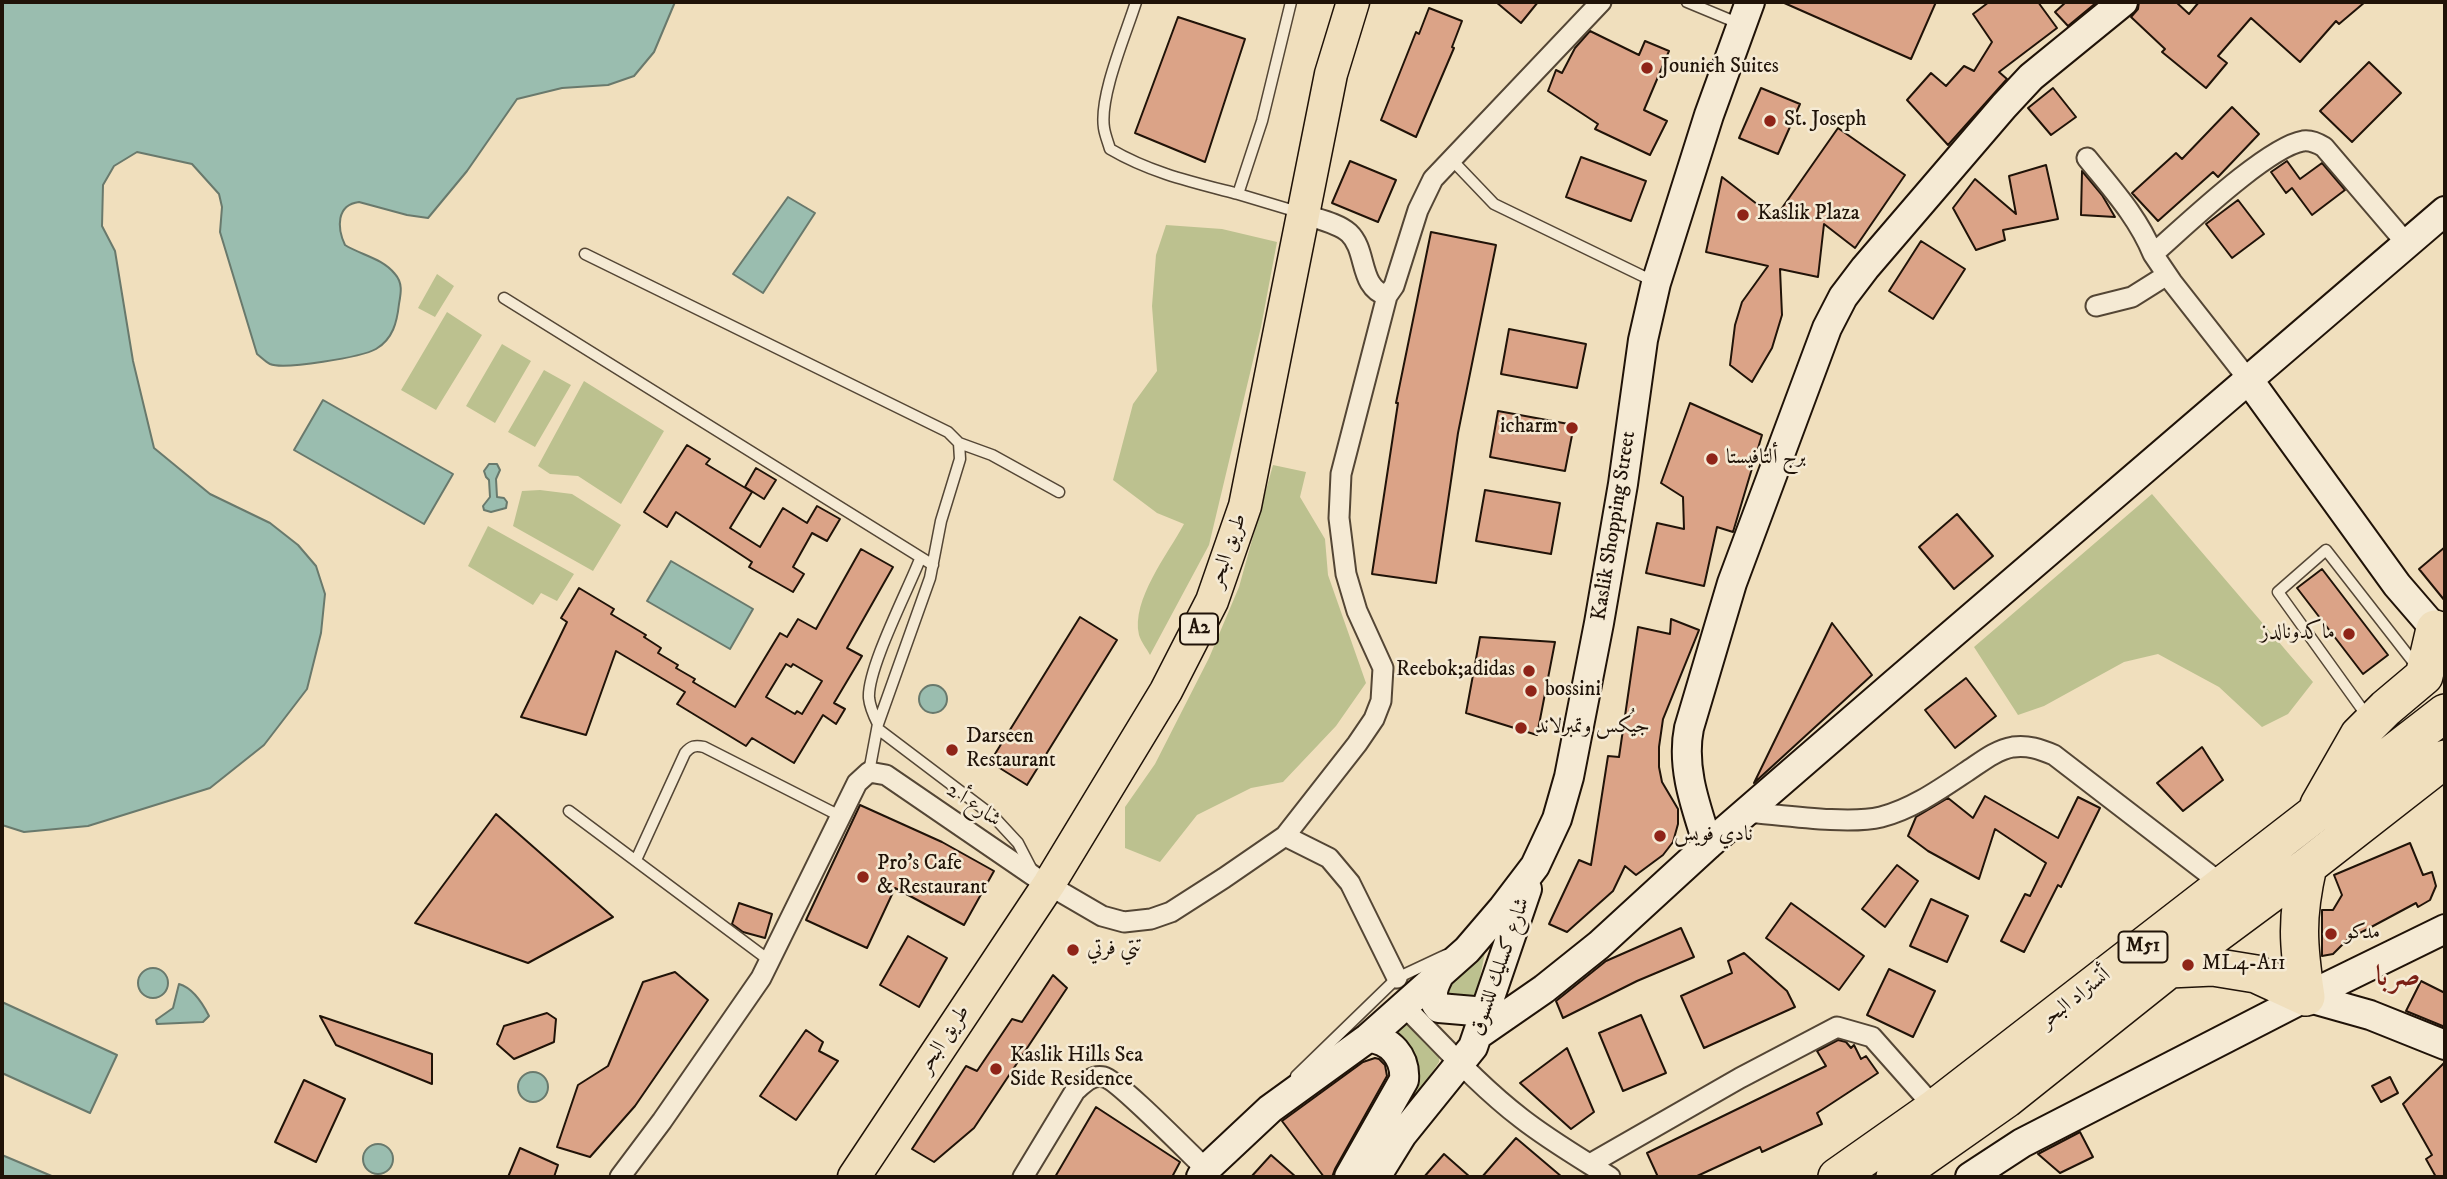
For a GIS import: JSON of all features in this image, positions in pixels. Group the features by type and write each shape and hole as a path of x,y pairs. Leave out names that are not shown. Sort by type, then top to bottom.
{"highway":[{"path":"2312,818 2359,735 2424,676 2440,633"},
{"name":"أتستراد البحر","path":"1837,1177 1935,1108 2445,713"},
{"name":"أتستراد البحر","path":"1895,1177 2006,1099 2169,969 2308,866 2445,759"},
{"path":"2306,997 2298,930 2300,900 2308,866"},
{"path":"2169,969 2213,967 2256,974 2306,997"}],"main road":[{"name":"طريق البحر","path":"855,1177 1042,880 1167,691 1212,601 1245,506 1331,74 1353,2"}],"street":[{"name":"شارع أ 2","path":"869,772 886,775 1042,880 1114,920 1124,922 1151,919 1171,912 1285,836 1357,744 1374,719 1381,701 1383,668 1357,611 1346,574 1339,518 1341,474 1387,296 1394,286 1426,191 1440,170 1601,2"},
{"path":"1709,845 1686,764 1689,727 1732,583 1827,328 1843,297 1865,268 2004,106 2031,77 2123,2"},
{"name":"Kaslik Shopping Street","path":"1203,1173 1270,1109 1367,1038 1467,950 1535,866 1557,819 1569,777 1599,623 1623,484 1643,340 1656,283 1709,115 1745,13"},
{"path":"2153,254 2271,156 2283,148 2305,141 2312,141 2324,147 2406,243"},
{"path":"2087,158 2133,215 2167,275 2248,379 2398,585 2440,633"},
{"path":"1441,972 1432,993 1439,1009 1482,1023 1535,995 1599,945 1709,845 2445,211"},
{"path":"1303,214 1350,234 1359,248 1369,282 1375,290 1387,296"},
{"path":"2096,306 2132,297 2167,275"},
{"path":"1748,812 1846,819 1883,817 1933,794 1987,758 2009,747 2025,746 2054,755 2223,885"},
{"path":"620,1177 751,994 770,961 857,783 869,772"},
{"path":"1285,836 1329,858 1350,883 1397,978"},
{"name":"شارع كسليك للتسوق","path":"1376,1177 1402,1135 1461,1064 1482,1023 1535,866"},
{"path":"1970,1177 2022,1143 2445,929"},
{"path":"2306,997 2371,1015 2445,1045"},
{"path":"1404,1006 1461,1064 1519,1116 1611,1177"},
{"path":"1590,1164 1740,1078 1837,1027 1872,1037 1935,1108"},
{"path":"1349,1177 1404,1080 1405,1069 1400,1057 1381,1039 1367,1038"},
{"path":"1023,1177 1075,1091 1097,1076 1108,1078 1125,1092 1203,1173"}],"lane":[{"path":"1136,2 1104,110 1104,127 1110,149 1137,165 1161,174 1303,214"},
{"path":"1238,194 1262,121 1291,2"},
{"path":"1687,2 1745,13"},
{"path":"1451,159 1494,204 1656,283"},
{"path":"585,254 948,432 959,443 992,456 1059,492"},
{"path":"504,298 933,565"},
{"path":"869,772 878,727 933,565 941,521 960,459 959,443"},
{"path":"2371,722 2278,592 2326,550 2424,676"},
{"path":"920,559 872,674 869,697 878,727 993,816 1018,844 1042,880"},
{"path":"636,860 690,747 704,747 840,816"},
{"path":"569,811 770,961"},
{"path":"1270,1109 1280,1092 1294,1077 1397,978 1430,961 1467,950"}],"green space":[{"path":"1166,225 1222,229 1277,242 1261,327 1209,545 1150,655 1139,635 1140,607 1152,578 1184,524 1157,513 1113,480 1133,404 1157,371 1152,306 1156,255"},
{"path":"437,274 454,286 435,317 418,308"},
{"path":"447,312 482,335 436,410 401,390"},
{"path":"502,344 531,361 495,423 466,406"},
{"path":"544,370 571,385 535,447 508,432"},
{"path":"584,381 664,431 621,504 578,476 550,474 538,466"},
{"path":"1273,465 1306,472 1300,497 1325,539 1328,575 1366,683 1336,726 1283,782 1251,788 1197,815 1160,862 1125,848 1125,807 1155,764 1209,658 1239,587"},
{"path":"522,491 572,494 621,525 593,571 513,526"},
{"path":"2152,494 2313,682 2288,714 2262,727 2219,687 2158,654 2124,662 2044,706 2018,715 1974,647"},
{"path":"488,526 574,574 557,601 541,593 533,605 468,566"},
{"path":"1489,932 1476,998 1442,999"},
{"path":"1410,1018 1440,1049 1439,1062 1370,1166 1413,1073 1395,1035"}],"shaded area":[{"path":"2,2 675,2 654,52 634,76 608,85 562,88 517,99 467,171 428,218 359,202 351,204 342,212 340,225 345,245 384,264 398,277 400,285 393,330 382,345 368,352 306,364 278,365 267,362 257,354 220,232 222,207 219,194 192,164 137,152 114,166 103,185 102,226 115,251 133,361 154,448 210,494 270,523 298,545 316,566 325,594 321,633 307,689 264,745 210,788 88,826 24,832 2,825"},
{"path":"788,197 815,213 763,293 733,274"},
{"path":"323,400 453,474 424,524 294,450"},
{"path":"489,464 497,464 500,470 496,479 497,497 504,498 507,502 506,508 491,512 484,510 483,506 490,497 489,480 484,471"},
{"path":"671,561 753,609 730,649 647,601"},
{"path":"933,685 943,689 947,699 943,709 933,713 923,709 919,699 923,689"},
{"path":"153,968 164,972 168,983 164,994 153,998 142,994 138,983 142,972"},
{"path":"179,984 193,993 209,1016 203,1022 157,1024 156,1020 173,1008"},
{"path":"2,1002 117,1055 90,1113 2,1073"},
{"path":"533,1072 544,1076 548,1087 544,1098 533,1102 522,1098 518,1087 522,1076"},
{"path":"378,1144 389,1148 393,1159 389,1170 378,1174 367,1170 363,1159 367,1148"},
{"path":"2,1155 54,1177 2,1177"}],"building":[{"path":"1496,2 1538,2 1521,23"},
{"path":"1782,2 1936,2 1911,59"},
{"path":"1989,2 2038,2 2057,28 1999,72 2007,79 1948,145 1907,100 1931,73 1946,86 1964,66 1974,71 1992,42 1973,14"},
{"path":"2066,2 2097,2 2068,26 2055,12"},
{"path":"2139,2 2176,2 2189,14 2199,2 2365,2 2339,24 2336,21 2300,62 2251,18 2218,56 2227,63 2206,88 2162,52 2165,49 2131,17 2138,9"},
{"path":"1429,8 1462,21 1452,47 1454,48 1416,137 1381,120 1416,32 1419,34"},
{"path":"1178,17 1245,39 1205,162 1135,133"},
{"path":"1590,31 1639,55 1645,41 1669,51 1644,110 1667,121 1650,155 1595,129 1598,124 1548,91 1556,70 1562,73 1575,48"},
{"path":"2369,62 2401,93 2352,142 2320,111"},
{"name":"St. Joseph","path":"1761,88 1800,104 1778,154 1739,138"},
{"path":"2053,88 2076,117 2051,135 2028,108"},
{"path":"2232,107 2259,134 2218,177 2213,172 2158,221 2132,193 2176,153 2182,159"},
{"path":"1838,128 1905,175 1855,248 1824,224 1818,277 1780,269 1782,315 1772,348 1752,382 1730,365 1735,325 1742,302 1768,266 1706,252 1722,177 1775,218"},
{"path":"1581,157 1646,181 1631,221 1566,197"},
{"path":"1350,161 1396,180 1378,222 1332,203"},
{"path":"2287,161 2300,179 2322,163 2345,190 2312,215 2292,188 2286,193 2271,172"},
{"path":"2046,165 2058,219 2003,230 2005,240 1976,250 1953,208 1975,179 2016,214 2009,176"},
{"path":"2082,171 2102,195 2115,217 2081,215"},
{"path":"2238,200 2264,234 2232,258 2206,224"},
{"path":"1431,232 1496,245 1458,433 1436,583 1372,574 1396,403"},
{"path":"1921,241 1965,269 1933,319 1889,291"},
{"path":"1509,329 1586,344 1577,388 1501,374"},
{"name":"برج ألتافيستا","path":"1690,403 1762,435 1733,532 1717,527 1704,586 1646,573 1657,523 1684,529 1683,497 1661,483"},
{"path":"1498,411 1574,425 1565,471 1490,457"},
{"path":"687,445 710,459 706,464 752,492 730,528 760,547 783,508 807,523 817,506 840,519 827,541 812,533 793,567 804,574 793,592 749,567 752,562 676,512 667,527 644,512"},
{"path":"756,468 776,480 764,499 745,487"},
{"path":"1485,490 1560,503 1551,554 1476,541"},
{"path":"1957,514 1993,556 1954,589 1919,547"},
{"path":"2445,547 2445,601 2419,569"},
{"path":"861,549 893,567 847,648 862,656 834,703 845,709 836,724 823,715 794,763 752,738 746,746 677,704 685,692 616,651 586,735 521,717 567,622 561,618 579,588 614,609 611,614 646,635 644,637 661,648 658,653 695,679 693,682 735,707 780,633 787,637 798,619 816,629","holes":["786,664 791,667 793,664 822,681 802,714 797,711 795,714 766,697"]},
{"path":"2322,569 2388,655 2363,674 2297,588"},
{"path":"1080,617 1117,640 1027,785 990,762"},
{"path":"1671,619 1699,630 1663,719 1659,747 1662,782 1678,809 1678,824 1673,842 1663,855 1636,875 1625,866 1613,891 1567,932 1549,924 1579,860 1591,865 1608,756 1619,757 1638,627 1670,634"},
{"path":"1832,623 1872,675 1754,783"},
{"path":"1480,637 1555,642 1537,735 1466,713"},
{"path":"1966,678 1996,716 1955,748 1925,710"},
{"path":"2202,747 2223,780 2183,811 2157,783"},
{"path":"1985,796 2058,838 2078,797 2100,808 2061,887 2058,885 2024,952 2001,941 2025,894 2030,896 2046,863 1995,829 1979,879 1928,851 1908,836 1916,817 1948,798 1973,818"},
{"name":"Pro's Cafe & Restaurant","path":"860,805 942,842 994,871 964,925 895,888 867,948 806,920"},
{"path":"496,814 613,917 528,963 415,923"},
{"path":"2410,843 2423,875 2432,872 2436,886 2430,900 2418,907 2416,903 2347,940 2333,954 2322,956 2322,910 2333,910 2342,895 2334,875"},
{"path":"1897,865 1918,881 1885,927 1862,909"},
{"path":"1931,899 1968,916 1947,962 1910,946"},
{"path":"739,903 772,914 765,938 743,932 732,924"},
{"path":"1791,903 1864,956 1839,990 1766,938"},
{"path":"1681,928 1694,957 1637,981 1563,1018 1556,1001 1606,961"},
{"path":"908,936 947,958 919,1007 880,985"},
{"path":"1744,953 1787,991 1795,1007 1704,1048 1681,996 1732,973 1728,961"},
{"path":"1889,969 1935,991 1913,1037 1867,1015"},
{"path":"675,972 708,1000 635,1106 590,1157 557,1147 578,1085 608,1066 643,982"},
{"name":"Kaslik Hills Sea Side Residence","path":"1053,975 1067,988 974,1128 934,1162 912,1149 966,1066 977,1071 1012,1019 1022,1022"},
{"path":"2421,981 2445,993 2445,1027 2406,1011"},
{"path":"547,1013 556,1019 554,1042 514,1059 497,1044 504,1026"},
{"path":"1641,1015 1666,1073 1623,1091 1599,1033"},
{"path":"320,1016 432,1054 432,1084 336,1045"},
{"path":"806,1030 823,1042 819,1051 838,1061 796,1120 760,1096"},
{"path":"1838,1040 1846,1042 1851,1048 1854,1045 1861,1059 1866,1056 1878,1073 1817,1113 1822,1124 1762,1152 1760,1147 1695,1177 1658,1177 1647,1153 1826,1066 1817,1051"},
{"path":"1567,1048 1594,1112 1571,1129 1520,1083"},
{"path":"1375,1058 1385,1065 1387,1076 1332,1177 1324,1177 1282,1121 1363,1062"},
{"path":"2445,1062 2445,1177 2436,1177 2426,1159 2432,1155 2403,1104"},
{"path":"2390,1077 2398,1093 2381,1102 2372,1086"},
{"path":"304,1080 345,1099 316,1162 275,1142"},
{"path":"1096,1107 1180,1162 1172,1177 1055,1177"},
{"path":"2080,1132 2093,1157 2060,1173 2038,1154"},
{"path":"1516,1138 1562,1177 1482,1177"},
{"path":"520,1148 558,1165 554,1177 508,1177"},
{"path":"1444,1154 1470,1177 1424,1177"},
{"path":"1271,1155 1296,1177 1251,1177"}],"place":[{"name":"Jounieh Suites","path":"1647,68"},
{"name":"St. Joseph","path":"1770,121"},
{"name":"Kaslik Plaza","path":"1743,215"},
{"name":"icharm","path":"1572,428"},
{"name":"برج ألتافيستا","path":"1712,459"},
{"name":"ماكدونالدز","path":"2349,634"},
{"name":"Reebok;adidas","path":"1529,671"},
{"name":"bossini","path":"1531,691"},
{"name":"جيُكس وتمبرلاند","path":"1521,728"},
{"name":"Darseen Restaurant","path":"952,750"},
{"name":"نادي فويس","path":"1660,836"},
{"name":"Pro's Cafe & Restaurant","path":"863,877"},
{"name":"مدكو","path":"2331,934"},
{"name":"تتي فرتي","path":"1073,950"},
{"name":"ML4-A11","path":"2188,965"},
{"name":"Kaslik Hills Sea Side Residence","path":"996,1069"}],"district":[{"name":"صربا","path":"2398,979"}]}
